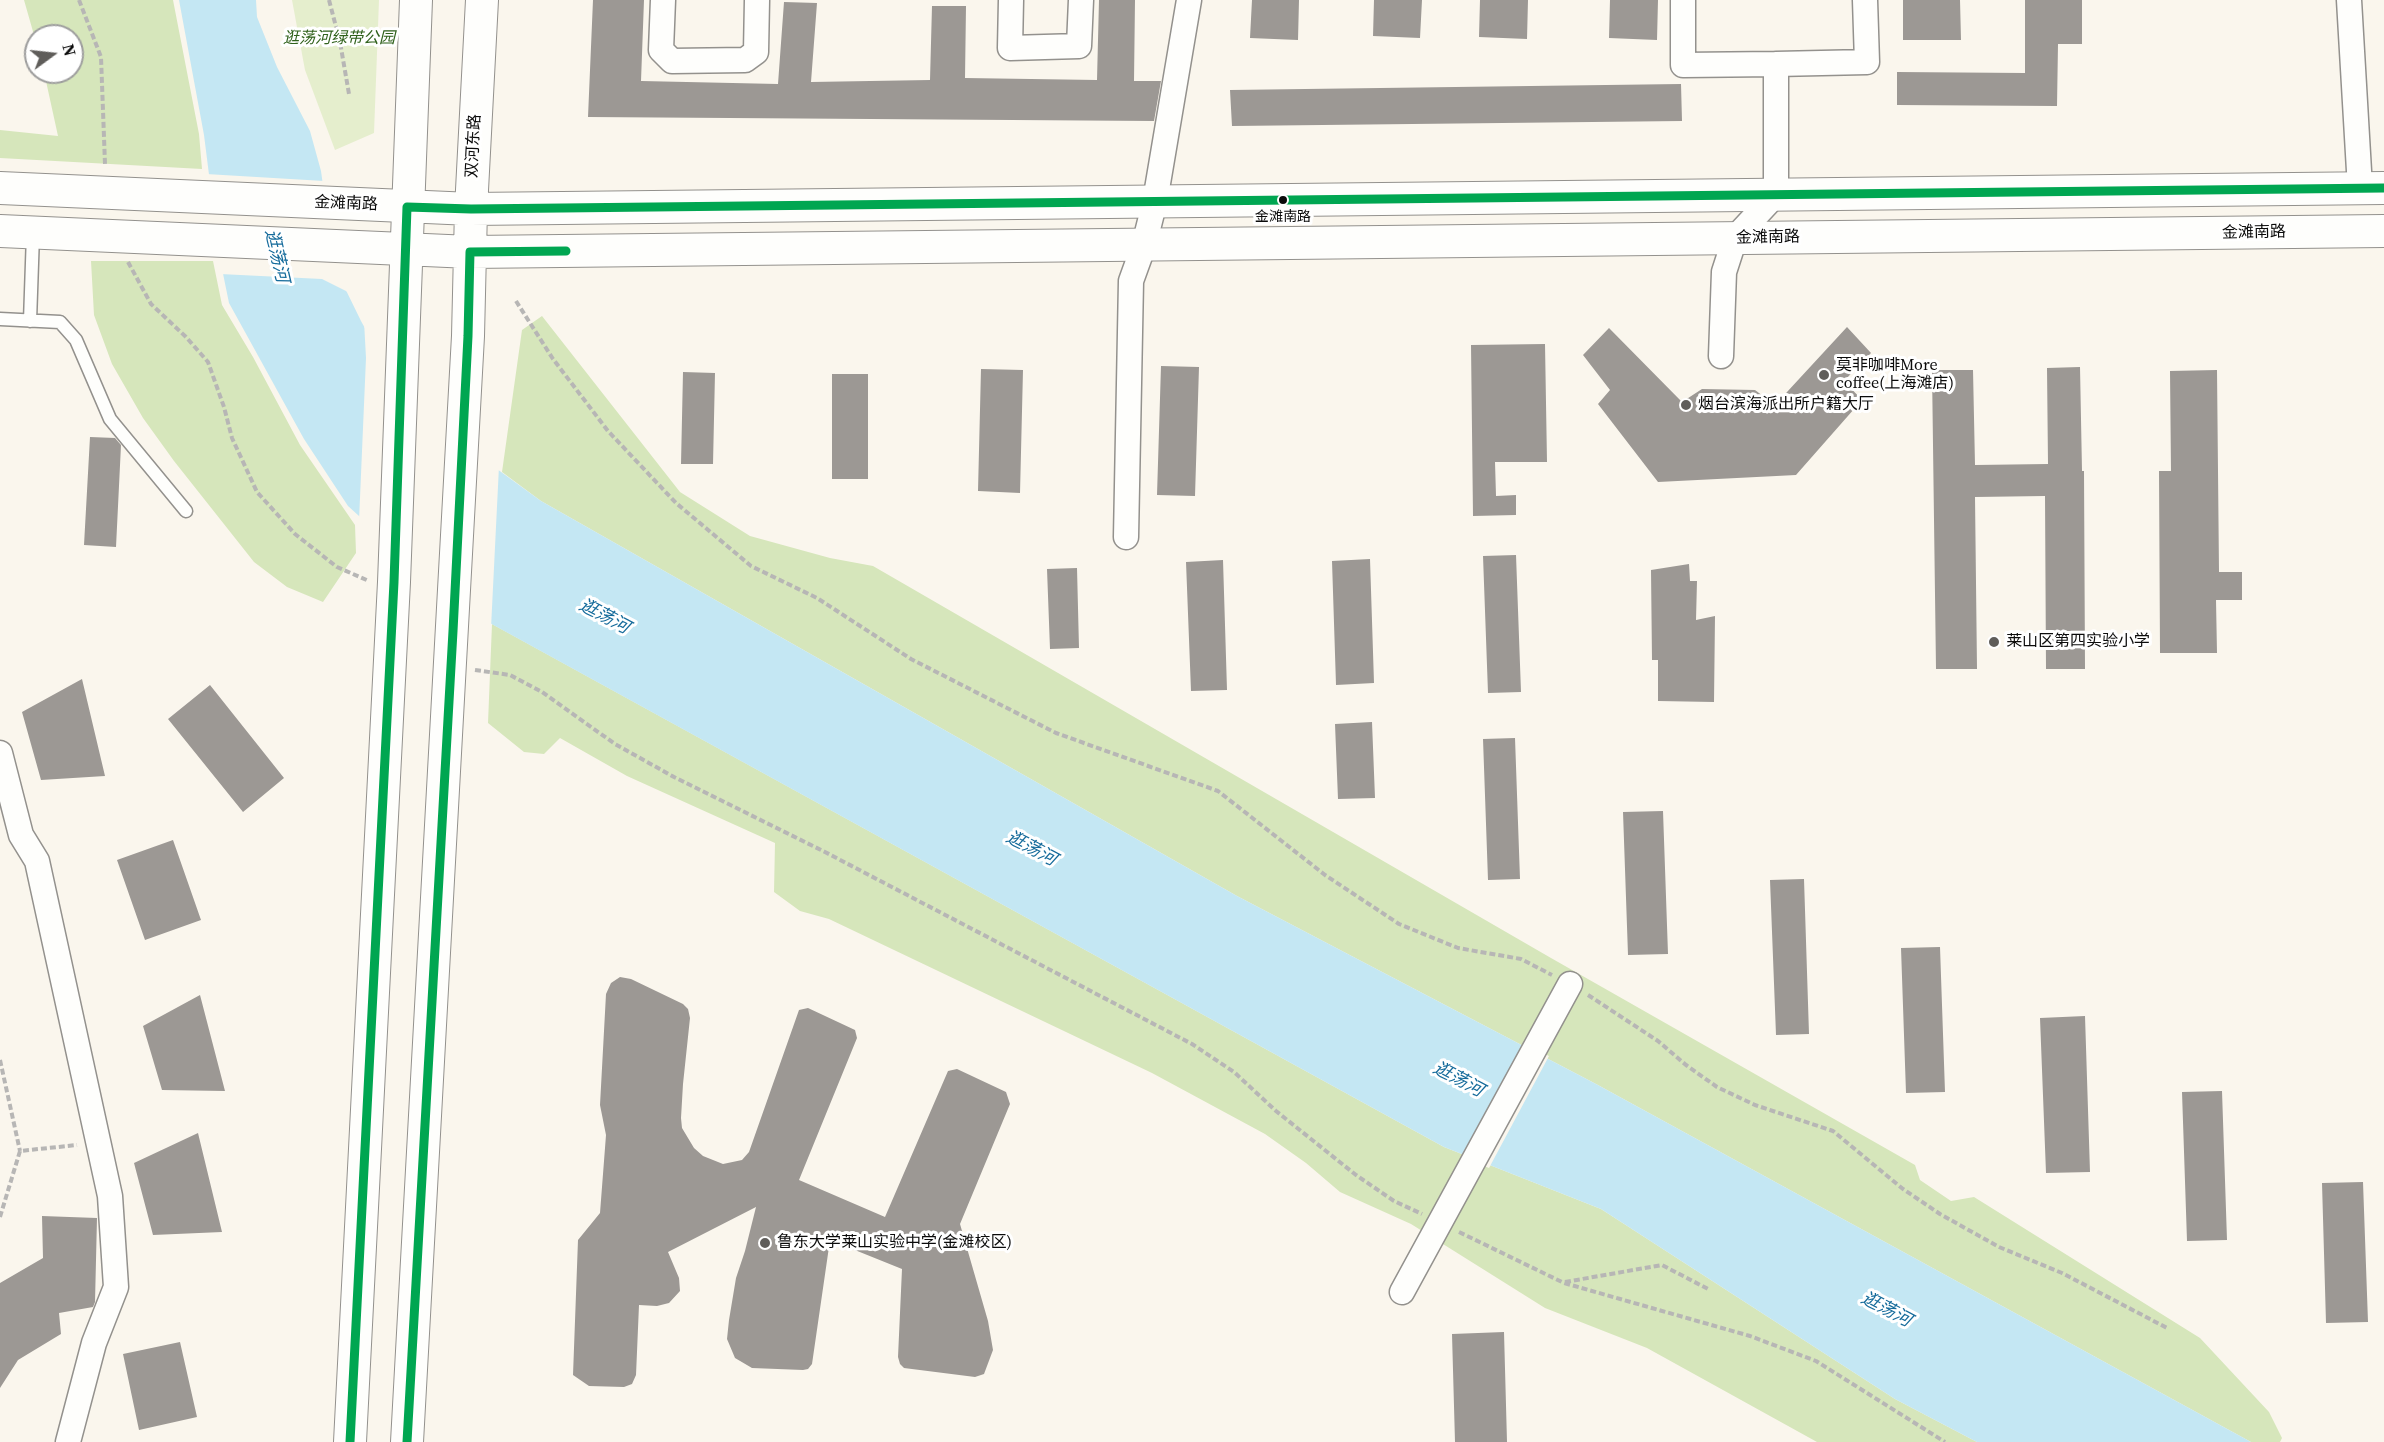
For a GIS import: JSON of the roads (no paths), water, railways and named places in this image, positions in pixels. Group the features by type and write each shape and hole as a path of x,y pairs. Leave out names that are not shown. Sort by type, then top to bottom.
{"street":[{"path":"350,1442 381,581 405,293 416,0"},
{"name":"双河东路","path":"407,1442 453,631 482,0"},
{"path":"663,0 660,50 672,61 746,60 756,52 757,0"},
{"path":"1011,0 1010,48 1079,46 1081,0"},
{"path":"1126,537 1131,281 1144,245 1155,201 1189,0"},
{"path":"1683,0 1683,65 1867,62 1865,0"},
{"path":"2349,0 2372,188"},
{"path":"1721,356 1724,272 1735,238 1776,194 1776,64"},
{"name":"金滩南路","path":"0,188 471,209 2372,188"},
{"name":"金滩南路","path":"0,231 470,252 2384,231"},
{"path":"0,753 21,835 37,861 110,1196 116,1287 94,1343 68,1442"},
{"path":"1402,1292 1570,984"}],"lane":[{"path":"30,321 33,233"},
{"path":"0,319 60,322 76,340 110,419 186,511"}],"water":[{"name":"逛荡河","path":"179,0 256,0 257,17 277,67 310,131 321,171 332,251 340,278 393,379 431,421 541,501 1237,896 1596,1084 2251,1442 1977,1442 1895,1399 1601,1209 1444,1147 457,605 348,506 304,439 229,303 219,254 204,135"}],"place":[{"name":"金滩南路","path":"1283,200"},
{"name":"莫非咖啡More coffee(上海滩店)","path":"1824,375"},
{"name":"烟台滨海派出所户籍大厅","path":"1686,405"},
{"name":"莱山区第四实验小学","path":"1994,642"},
{"name":"鲁东大学莱山实验中学(金滩校区)","path":"765,1243"}],"park label":[{"name":"逛荡河绿带公园","path":"339,39"}]}
